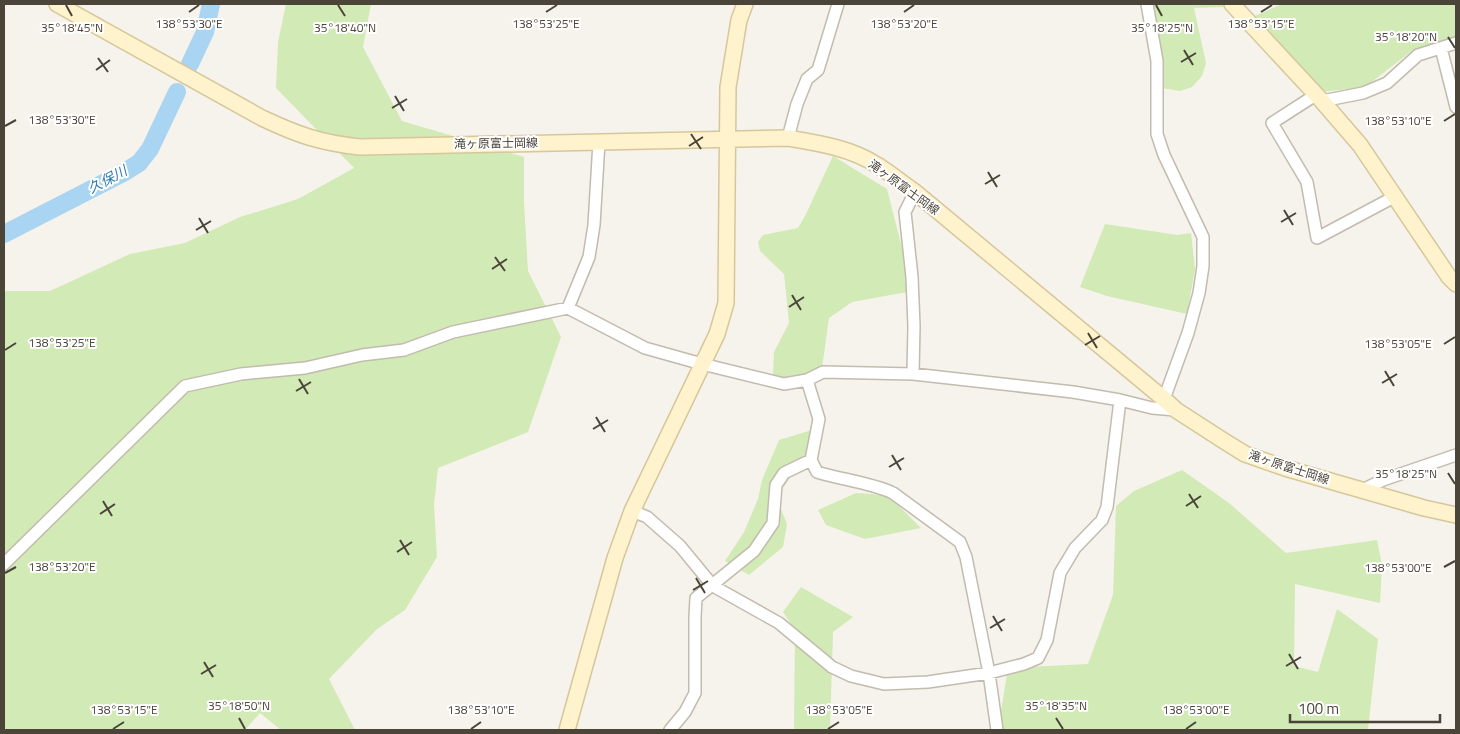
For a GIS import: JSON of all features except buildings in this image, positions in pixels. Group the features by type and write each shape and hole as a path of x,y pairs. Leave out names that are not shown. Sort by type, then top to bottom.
{"main road":[{"name":"滝ヶ原富士岡線","path":"57,4 262,118 294,133 319,141 360,147 788,138 829,146 854,154 876,164 915,192 1164,398 1176,410 1224,441 1246,454 1284,468 1424,508 1456,515"},
{"path":"567,730 616,558 632,511 717,334 726,303 728,87 739,20 745,4"},
{"path":"1232,4 1320,98 1360,145 1449,277 1456,284"}],"street":[{"path":"788,138 806,80 818,70 838,4"},
{"path":"1147,4 1157,61 1157,134 1164,156 1203,237 1203,266 1200,293 1188,334 1164,398"},
{"path":"1394,197 1317,238 1307,182 1272,123 1320,98 1363,93 1387,83 1418,55 1456,43"},
{"path":"1441,48 1456,107"},
{"path":"568,308 589,257 594,225 598,142"},
{"path":"913,374 914,308 905,212 915,192"},
{"path":"4,564 185,386 240,374 305,368 362,355 404,350 453,332 568,308 645,348 784,384 807,380 823,372 913,374 1073,392 1152,408 1176,410"},
{"path":"807,380 819,419 811,460 817,472 882,488 893,493 960,542 966,557 989,673 997,730"},
{"path":"632,511 647,517 680,546 713,586 779,623 832,668 851,676 884,684 928,682 989,673 1024,664 1038,658 1046,640 1060,573 1075,548 1102,520 1107,507 1120,400"},
{"path":"1362,490 1383,480 1456,455"},
{"path":"670,730 685,712 695,693 696,598 754,551 773,523 776,485 784,473 811,460"}],"green space":[{"path":"286,4 371,4 363,47 402,121 524,157 524,202 528,271 561,337 528,432 438,468 434,505 437,557 405,610 377,629 329,679 355,730 281,730 260,713 245,730 4,730 4,291 50,291 130,254 185,243 240,217 298,199 354,168 276,88 278,42"},
{"path":"1152,4 1222,4 1225,7 1194,8 1206,63 1202,76 1192,87 1180,91 1162,88"},
{"path":"1282,4 1456,4 1456,39 1413,50 1365,87 1322,92 1250,18"},
{"path":"833,156 887,189 913,291 852,302 829,318 822,368 819,374 781,383 773,374 774,352 789,323 784,274 760,251 758,242 763,235 798,228"},
{"path":"1105,224 1177,235 1191,233 1195,269 1187,314 1107,296 1080,287"},
{"path":"812,430 807,455 776,497 787,524 783,547 749,575 725,561 744,532 758,499 762,480 779,440"},
{"path":"1182,470 1229,503 1286,553 1377,540 1382,565 1380,603 1295,584 1294,666 1318,672 1337,609 1378,639 1368,730 998,730 1008,668 1088,664 1113,595 1116,506 1134,491"},
{"path":"856,493 888,495 921,528 865,539 826,525 818,510"},
{"path":"801,587 853,617 833,632 830,730 794,730 795,630 783,612"}],"waterway":[{"name":"久保川","path":"190,64 205,32 211,4"},
{"name":"久保川","path":"4,234 139,163 150,149 177,92"}]}
